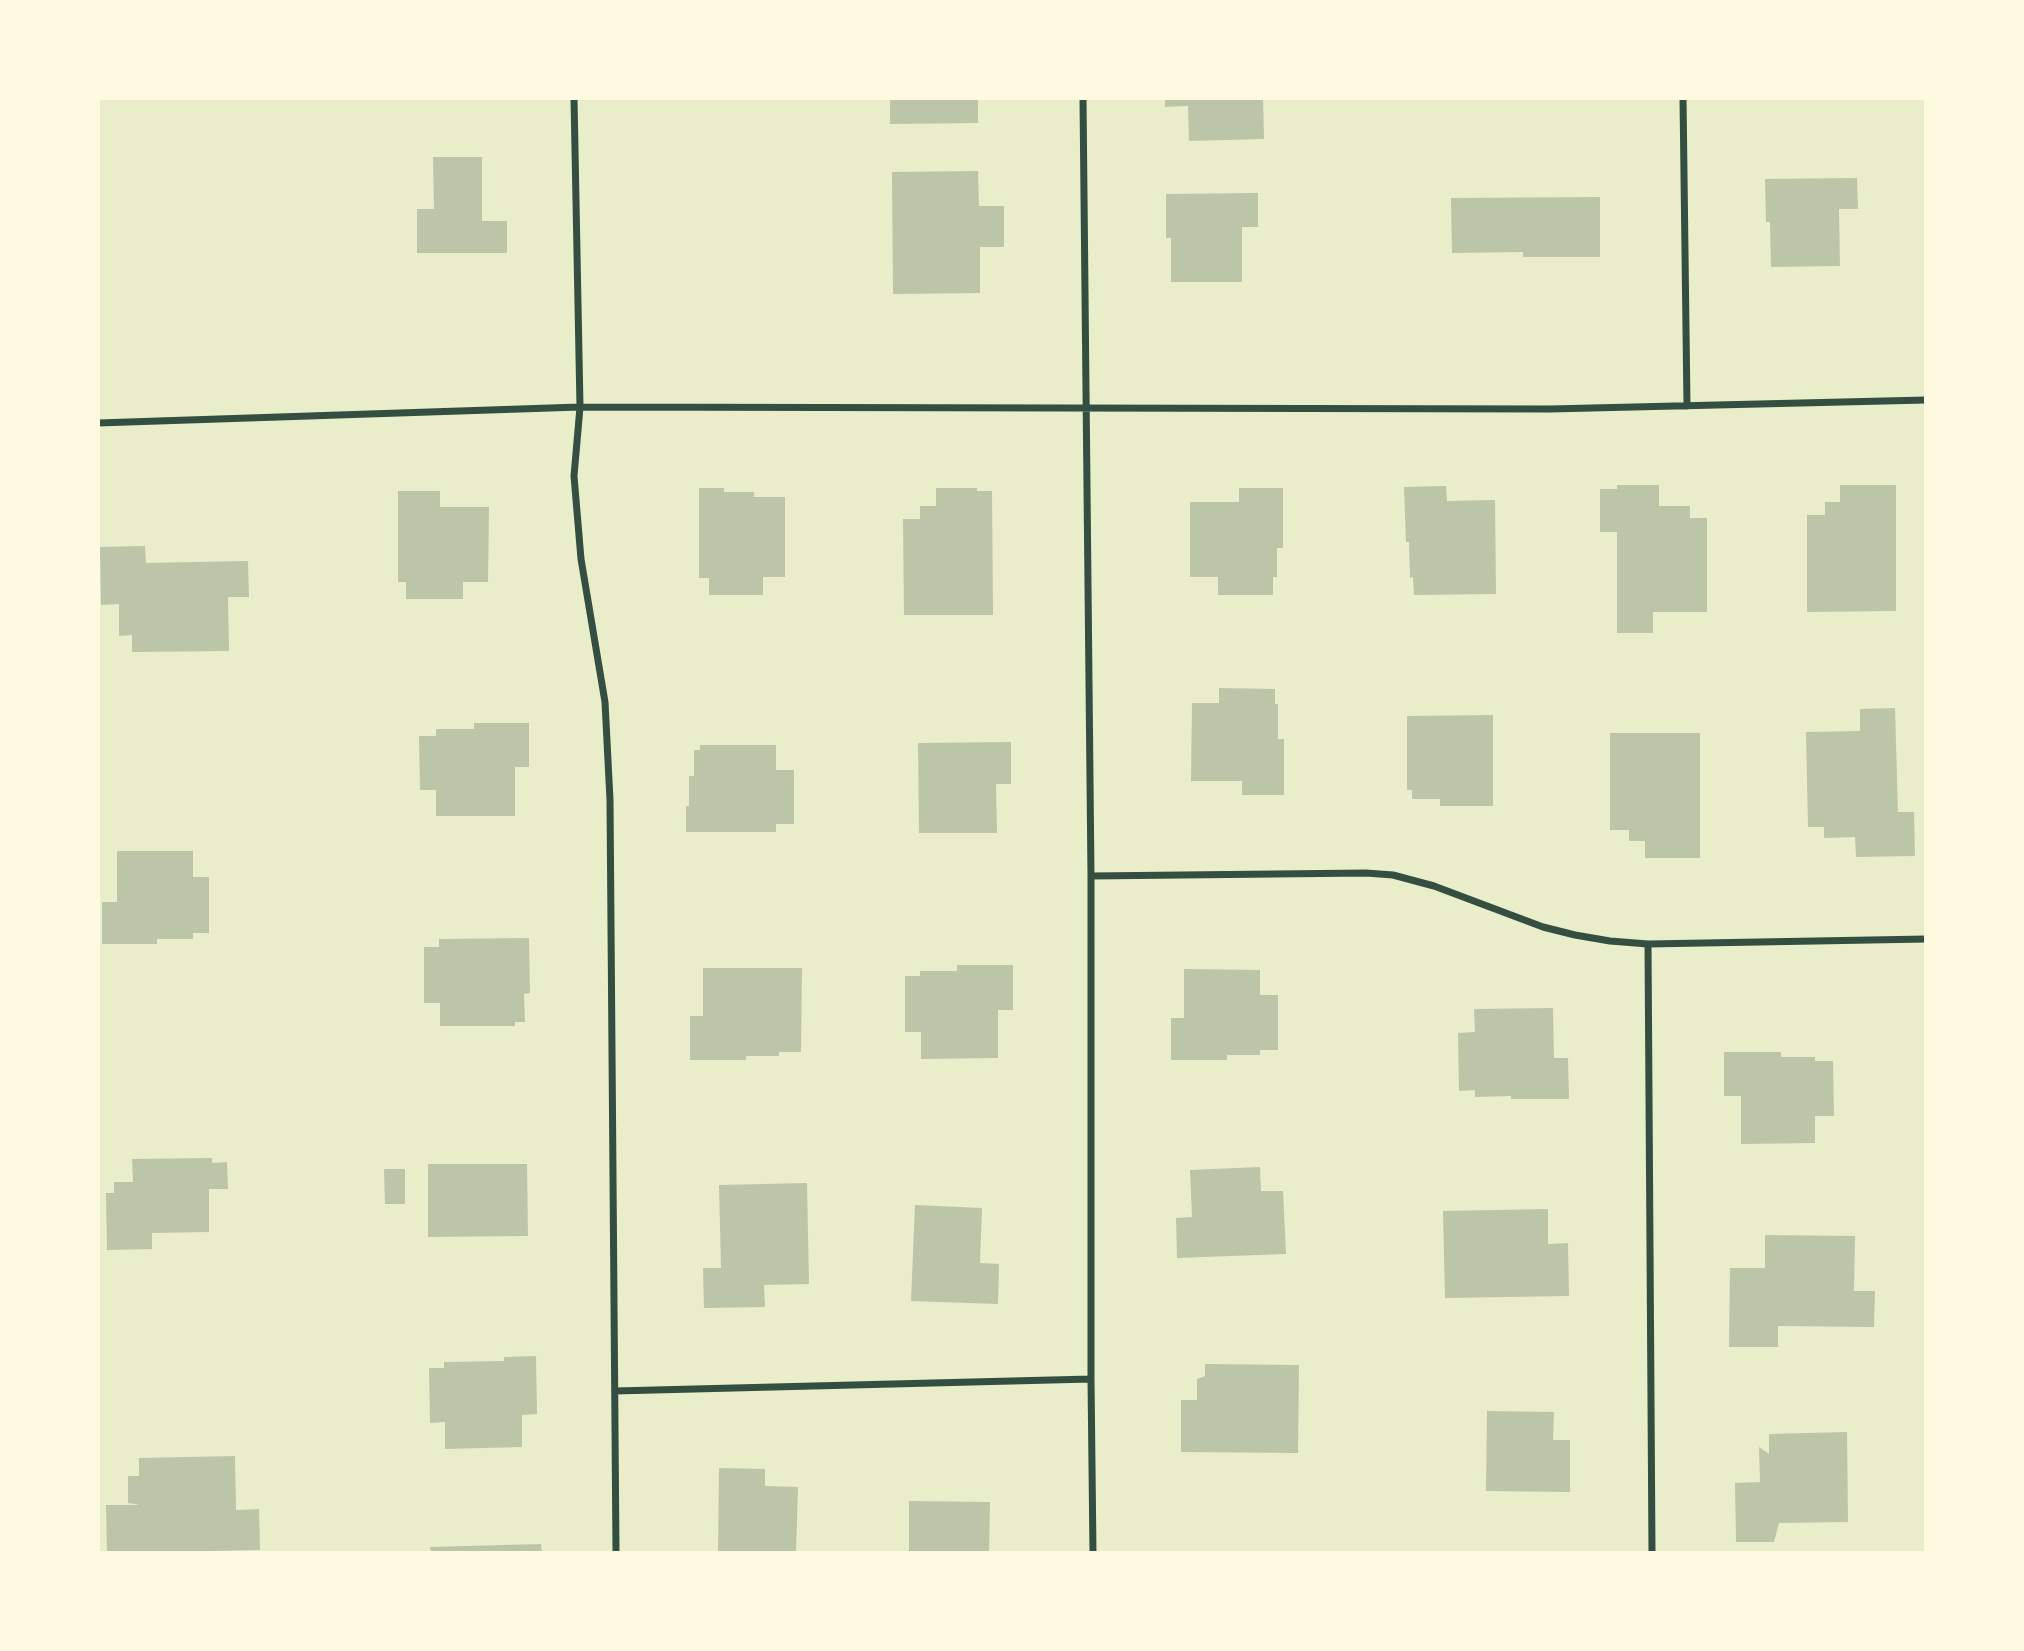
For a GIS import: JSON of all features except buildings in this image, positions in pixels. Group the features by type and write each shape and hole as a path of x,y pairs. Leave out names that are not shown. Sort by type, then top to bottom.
{"street":[{"path":"574,98 580,407 573,475 581,559 605,702 610,800 616,1553"},
{"path":"1083,98 1091,876 1093,1553"},
{"path":"1683,98 1687,406"},
{"path":"98,423 580,407 1550,409 1926,400"},
{"path":"1091,876 1393,875 1434,886 1544,927 1587,937 1648,944 1926,939"},
{"path":"1648,944 1652,1553"},
{"path":"615,1391 1091,1379"}]}
